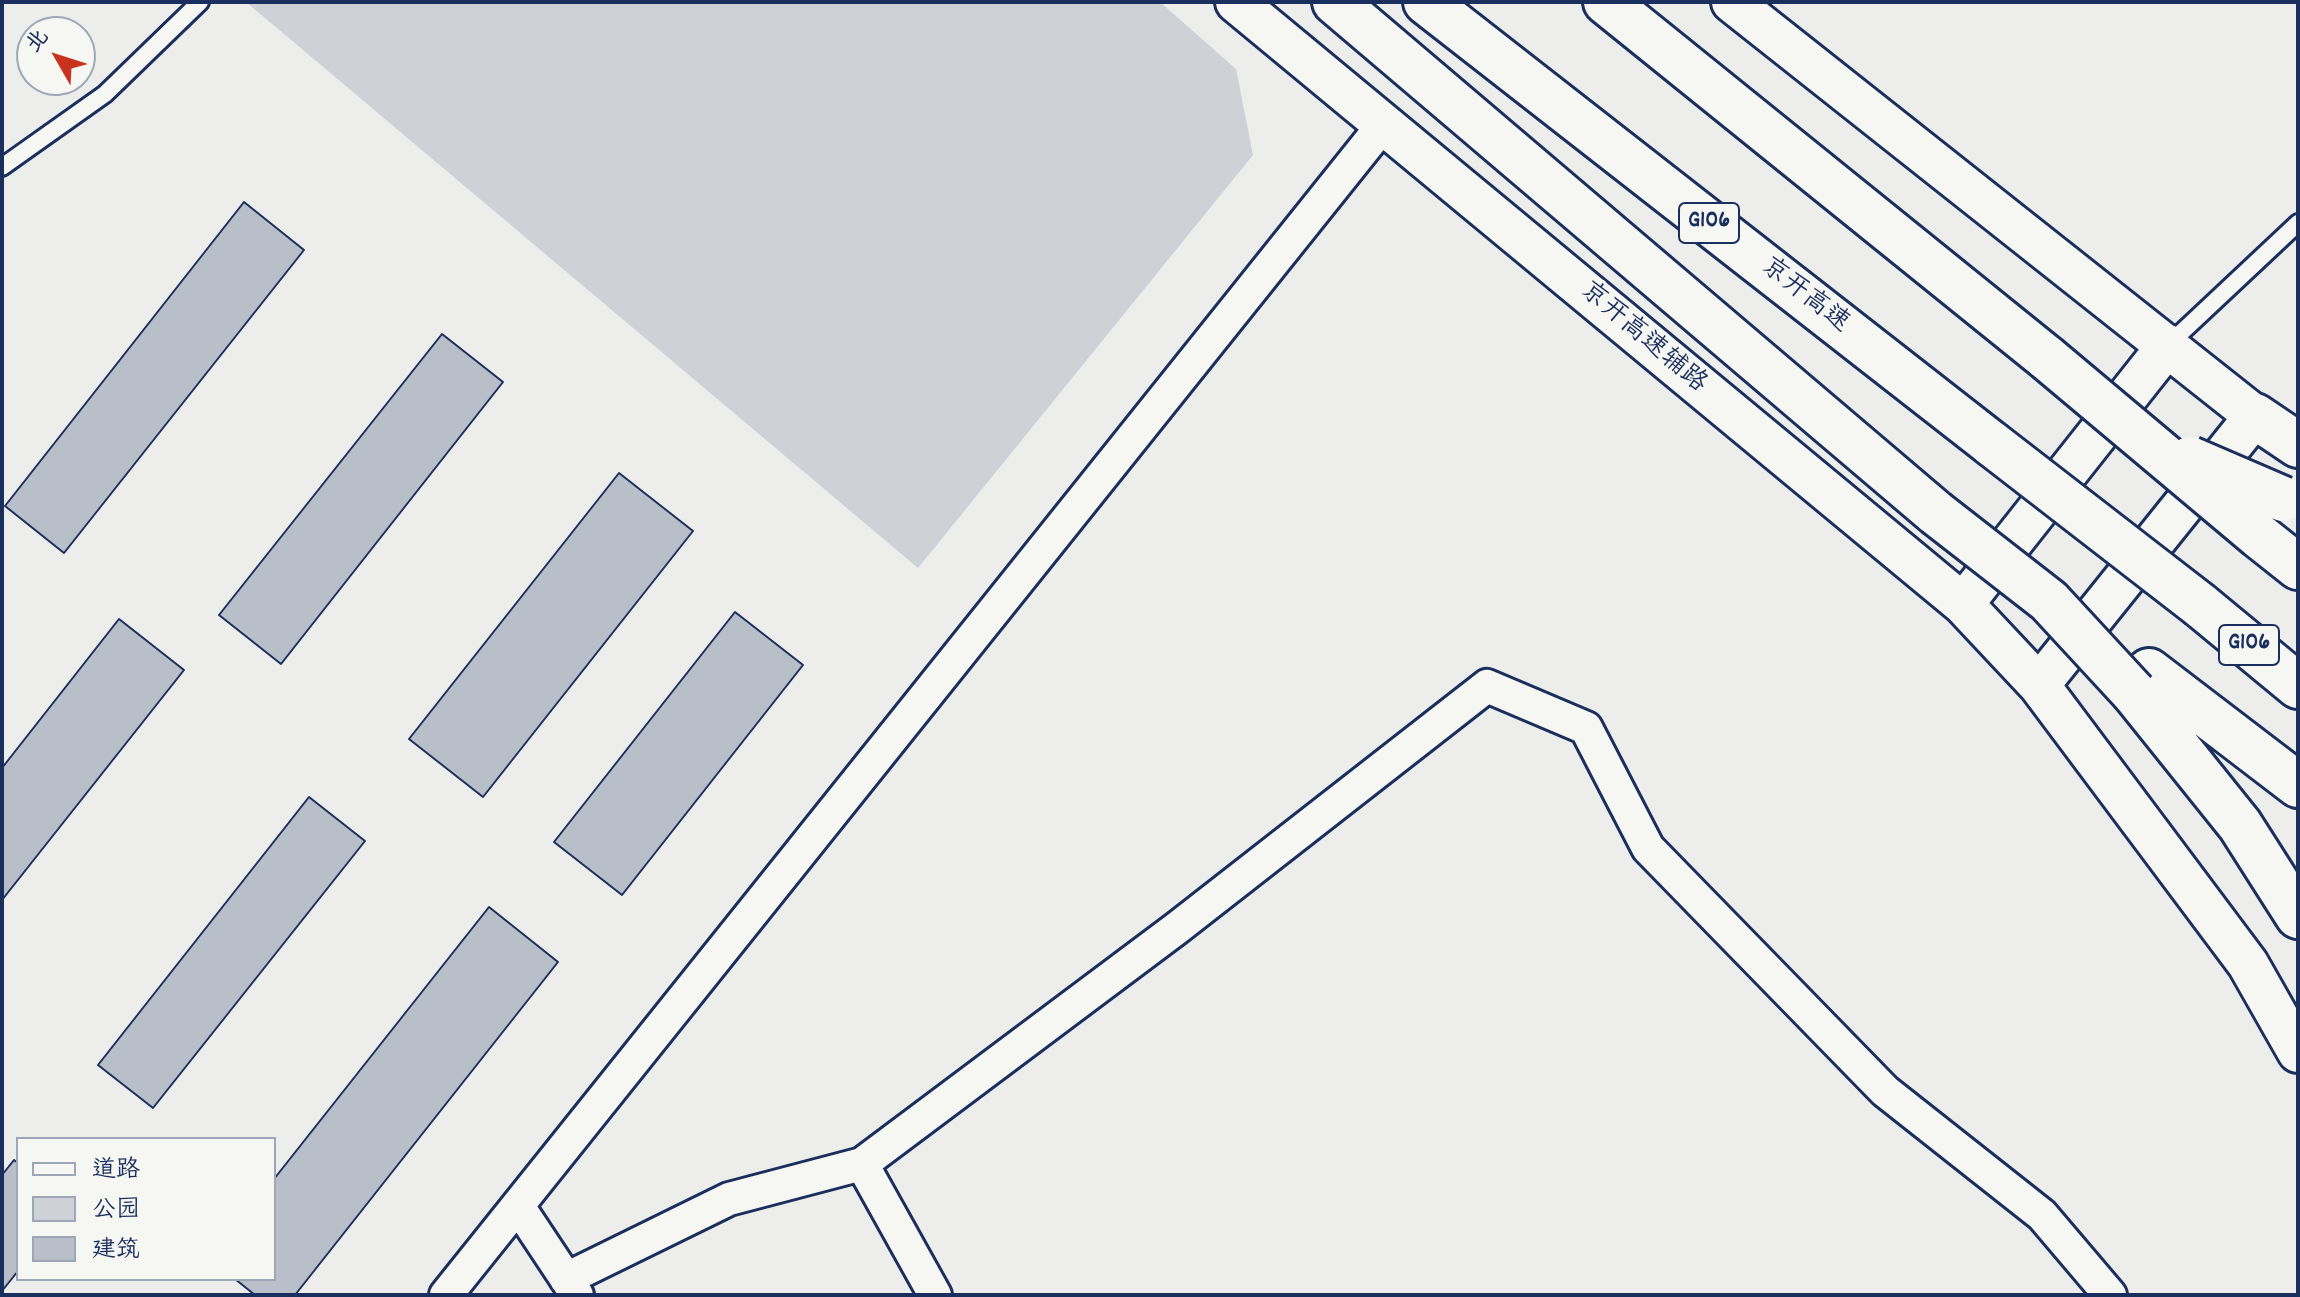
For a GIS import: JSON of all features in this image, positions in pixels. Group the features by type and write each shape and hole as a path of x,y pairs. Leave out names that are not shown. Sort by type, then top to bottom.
{"main road":[{"path":"1335,2 1936,513 2049,601 2142,682 2298,785"},
{"name":"京开高速","path":"1426,2 2200,605 2298,686"},
{"path":"1606,2 2151,442 2298,567"},
{"path":"2255,416 2298,445"},
{"path":"2151,442 2291,502"},
{"path":"2142,682 2298,916"}],"street":[{"name":"京开高速辅路","path":"1236,2 1963,604 2039,685 2248,964 2298,1052"},
{"path":"1732,2 2255,416 2039,685"},
{"path":"446,1295 1383,125"},
{"path":"1963,604 2168,345"},
{"path":"518,1206 572,1287 729,1199 862,1164 1177,928 1487,686 1586,728 1648,848 1885,1091 2042,1215 2110,1295"},
{"path":"862,1164 935,1295"}],"lane":[{"path":"2,167 105,94 200,2"},
{"path":"2168,345 2298,223"}],"green space":[{"path":"246,2 1160,2 1236,69 1253,155 918,568"}],"building":[{"path":"244,202 304,250 64,553 5,506"},
{"path":"442,334 503,382 281,664 219,615"},
{"path":"619,473 693,531 483,797 409,739"},
{"path":"735,612 803,665 622,895 554,842"},
{"path":"119,619 184,670 2,900 2,768"},
{"path":"309,797 365,841 153,1108 98,1065"},
{"path":"489,907 558,962 295,1295 255,1295 238,1281 276,1281 276,1176"},
{"path":"14,1160 16,1162 16,1274 2,1291 2,1175"}]}
